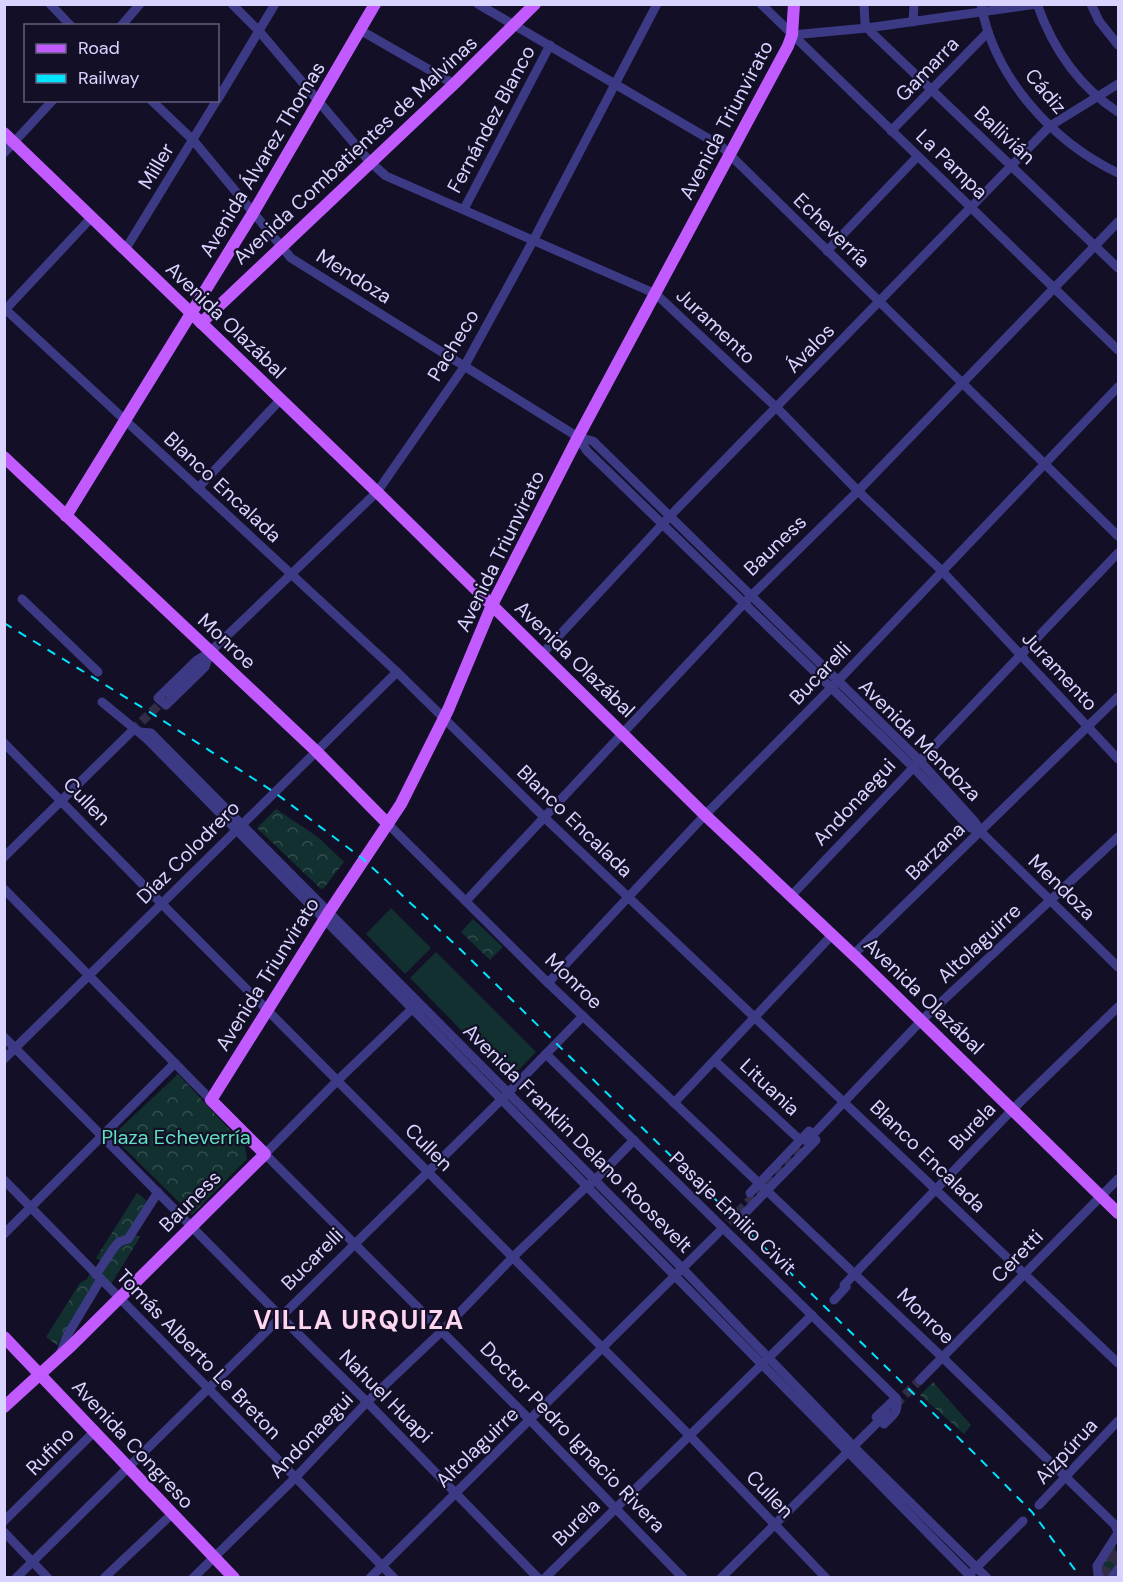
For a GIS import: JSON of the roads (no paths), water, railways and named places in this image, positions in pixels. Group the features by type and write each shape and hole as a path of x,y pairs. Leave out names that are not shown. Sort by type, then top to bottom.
{"main road":[{"name":"Avenida Álvarez Thomas","path":"66,516 253,213 375,4"},
{"name":"Avenida Combatientes de Malvinas","path":"201,323 516,25 535,4"},
{"name":"Avenida Triunvirato","path":"211,1100 401,804 443,719 492,605 578,437 792,35 794,4"},
{"name":"Avenida Olazábal","path":"4,133 543,653 705,815 922,1020 1119,1213"},
{"name":"Monroe","path":"6,462 316,751 388,824"},
{"name":"Doctor Pedro Ignacio Rivera","path":"211,1100 265,1154"},
{"name":"Bauness","path":"40,1374 265,1154"},
{"name":"Avenida Congreso","path":"4,1337 234,1578"},
{"path":"4,1407 40,1374"}],"street":[{"path":"50,4 69,24"},
{"path":"123,24 140,4"},
{"name":"Juramento","path":"232,4 259,31 370,162 386,176 656,294 777,408 858,491 943,572 1086,727 1119,759"},
{"name":"Miller","path":"219,97 275,4"},
{"name":"Echeverría","path":"478,4 721,146 1119,536"},
{"name":"Pacheco","path":"170,694 210,652 377,492 464,367 657,4"},
{"name":"La Pampa","path":"760,4 1119,350"},
{"path":"864,4 867,28"},
{"path":"913,22 914,4"},
{"path":"792,35 913,22 982,8 1037,4 1047,31 1058,51 1079,79 1119,112"},
{"path":"1091,4 1099,21 1119,45"},
{"name":"Cádiz","path":"982,8 988,32 1006,69 1026,99 1050,126 1091,158 1119,173"},
{"name":"Ballivián","path":"867,28 1119,268"},
{"path":"360,30 454,84"},
{"name":"Gamarra","path":"891,132 988,32"},
{"name":"Fernández Blanco","path":"464,209 550,45"},
{"name":"Ávalos","path":"543,653 666,520 1050,126 1119,84"},
{"path":"4,153 51,102"},
{"name":"Mendoza","path":"153,102 193,140 291,258 578,437"},
{"name":"Miller","path":"125,250 216,102"},
{"path":"827,251 917,157"},
{"path":"5,310 91,218"},
{"name":"Bauness","path":"466,901 748,600 858,491 1119,222"},
{"name":"Blanco Encalada","path":"5,310 397,672 544,818 1119,1363"},
{"name":"Bucarelli","path":"548,983 705,815 834,685 1119,387"},
{"path":"198,488 281,399"},
{"name":"Avenida Mendoza","path":"578,437 587,451 666,520 916,763 969,827 981,832"},
{"name":"Andonaegui","path":"791,896 1119,553"},
{"path":"22,599 98,672"},
{"name":"Pacheco","path":"210,652 205,667 166,705 158,698 197,660 210,652"},
{"name":"Díaz Colodrero","path":"4,1059 397,672"},
{"name":"Barzana","path":"853,954 1119,697"},
{"name":"Avenida Franklin Delano Roosevelt","path":"102,702 135,729 238,827 591,1184 675,1276 765,1359"},
{"path":"4,857 89,775 94,762 135,729"},
{"name":"Cullen","path":"4,743 689,1435 826,1578"},
{"name":"Monroe","path":"388,824 548,983 1116,1525 1119,1532"},
{"name":"Mendoza","path":"981,832 1119,967"},
{"name":"Altolaguirre","path":"750,1193 804,1141 834,1107 844,1103 922,1020 1119,837"},
{"name":"Doctor Pedro Ignacio Rivera","path":"4,890 211,1100"},
{"path":"674,1102 832,935"},
{"name":"Bauness","path":"265,1154 415,1006"},
{"name":"Burela","path":"834,1300 854,1274 1013,1109 1119,1007"},
{"name":"Bucarelli","path":"16,1578 583,1016"},
{"name":"Nahuel Huapi","path":"4,1037 367,1402 538,1578"},
{"name":"Pasaje Emilio Civit","path":"546,1054 721,1230 896,1398 898,1404 896,1412 864,1443 850,1449"},
{"name":"Lituania","path":"715,1061 804,1141"},
{"path":"4,1234 175,1063"},
{"name":"Altolaguirre","path":"745,1213 842,1113 844,1103"},
{"name":"Andonaegui","path":"193,1578 295,1478 367,1402 442,1331 513,1257 634,1140"},
{"name":"Doctor Pedro Ignacio Rivera","path":"265,1154 530,1420 683,1578"},
{"name":"Ceretti","path":"920,1380 1119,1179"},
{"name":"Tomás Alberto Le Breton","path":"4,1180 394,1578"},
{"name":"Avenida Franklin Delano Roosevelt","path":"591,1184 684,1267 765,1359 969,1577"},
{"path":"59,1356 68,1334 113,1249 119,1242 128,1239 158,1192"},
{"name":"Altolaguirre","path":"370,1578 684,1267 692,1265 721,1230"},
{"name":"Burela","path":"545,1578 812,1315"},
{"path":"721,1578 886,1414"},
{"name":"Aizpúrua","path":"1039,1505 1119,1421"},
{"name":"Rufino","path":"4,1521 95,1431"},
{"name":"Avenida Franklin Delano Roosevelt","path":"850,1449 987,1578"},
{"path":"104,1578 172,1514"},
{"path":"969,1577 1023,1521"},
{"path":"4,1532 48,1578"},
{"path":"1100,1578 1097,1566 1119,1532"},
{"path":"1112,1578 1119,1569"}],"tunnel":[{"path":"132,731 170,694"},
{"path":"719,1232 807,1141"},
{"path":"886,1414 920,1380"},
{"path":"1102,1578 1118,1552"}],"railway":[{"path":"4,623 148,711 274,792 363,859 461,950 979,1458 1032,1512 1081,1578"}],"district":[{"name":"VILLA URQUIZA","path":"359,1320"}],"park label":[{"name":"Plaza Echeverría","path":"176,1137"}]}
